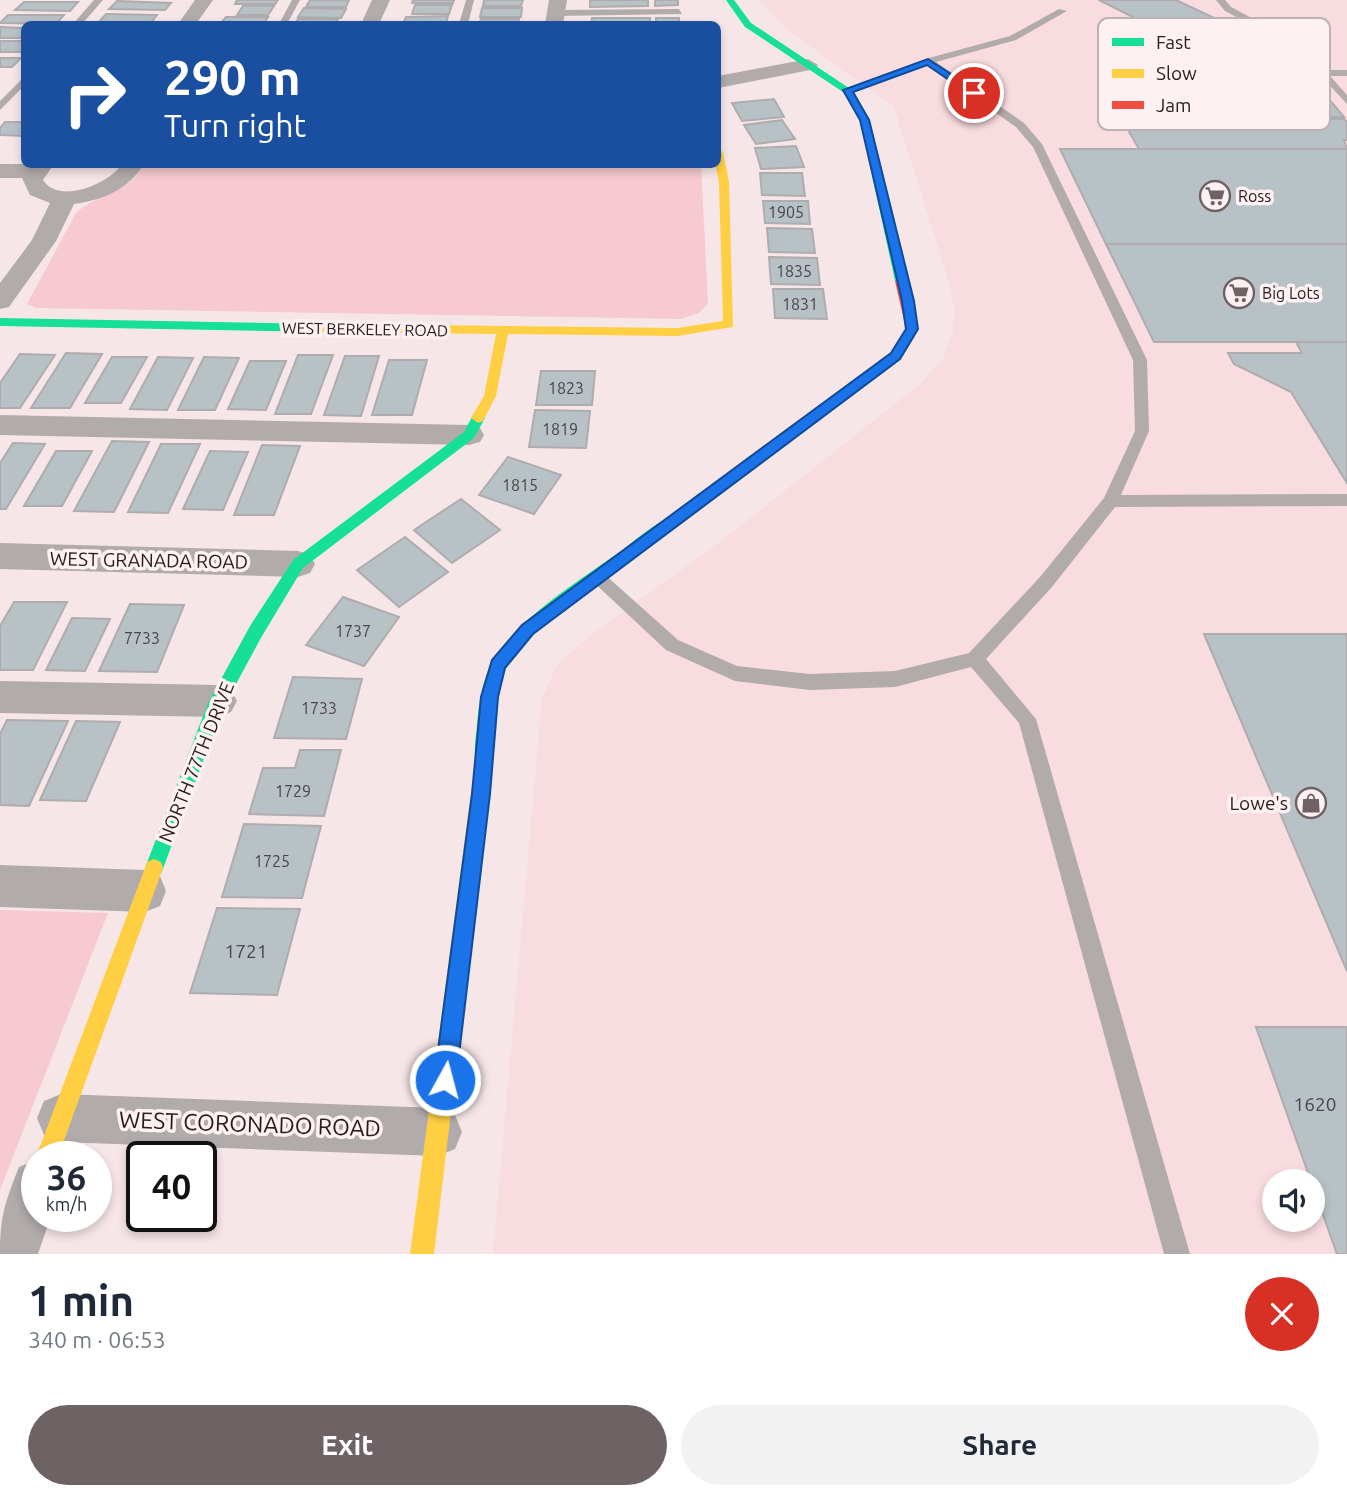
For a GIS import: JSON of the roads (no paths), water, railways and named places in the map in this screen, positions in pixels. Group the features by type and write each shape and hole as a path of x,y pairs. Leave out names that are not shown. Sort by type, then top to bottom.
{"street":[{"path":"189,21 204,0"},
{"path":"371,21 381,0"},
{"path":"422,1254 481,794 489,697 498,665 528,630 896,356 912,329 865,120 847,90 748,25 730,0"},
{"path":"721,81 808,65"},
{"name":"WEST BERKELEY ROAD","path":"0,321 502,332 677,332 729,324 724,182 721,167"},
{"path":"39,168 32,180 40,192 65,197 109,188 124,178 130,168"},
{"path":"0,171 39,168"},
{"path":"0,301 44,240 65,197"},
{"name":"NORTH 77TH DRIVE","path":"54,1137 218,701 256,631 298,564 469,435 490,396 502,332"},
{"path":"0,425 469,435"},
{"name":"WEST GRANADA ROAD","path":"0,556 298,564"},
{"path":"0,697 218,701"},
{"path":"0,886 145,891"},
{"name":"WEST CORONADO ROAD","path":"54,1137 438,1132"},
{"path":"12,1254 21,1229"}],"lane":[{"path":"80,21 100,0"},
{"path":"285,21 296,0"},
{"path":"464,21 470,0"},
{"path":"1220,0 1227,9 1244,18"},
{"path":"847,90 928,61 1013,38 1062,11"},
{"path":"556,12 679,12"},
{"path":"597,578 672,645 735,673 810,682 895,679 975,659 1046,582 1111,501 1142,431 1140,360 1038,146 1020,124 928,61"},
{"path":"1330,82 1347,101"},
{"path":"0,107 21,83"},
{"path":"1111,501 1347,500"},
{"path":"975,659 1027,719 1178,1254"}],"place":[{"name":"Ross","path":"1215,196"},
{"name":"Big Lots","path":"1239,293"},
{"name":"Lowe's","path":"1311,803"}]}
